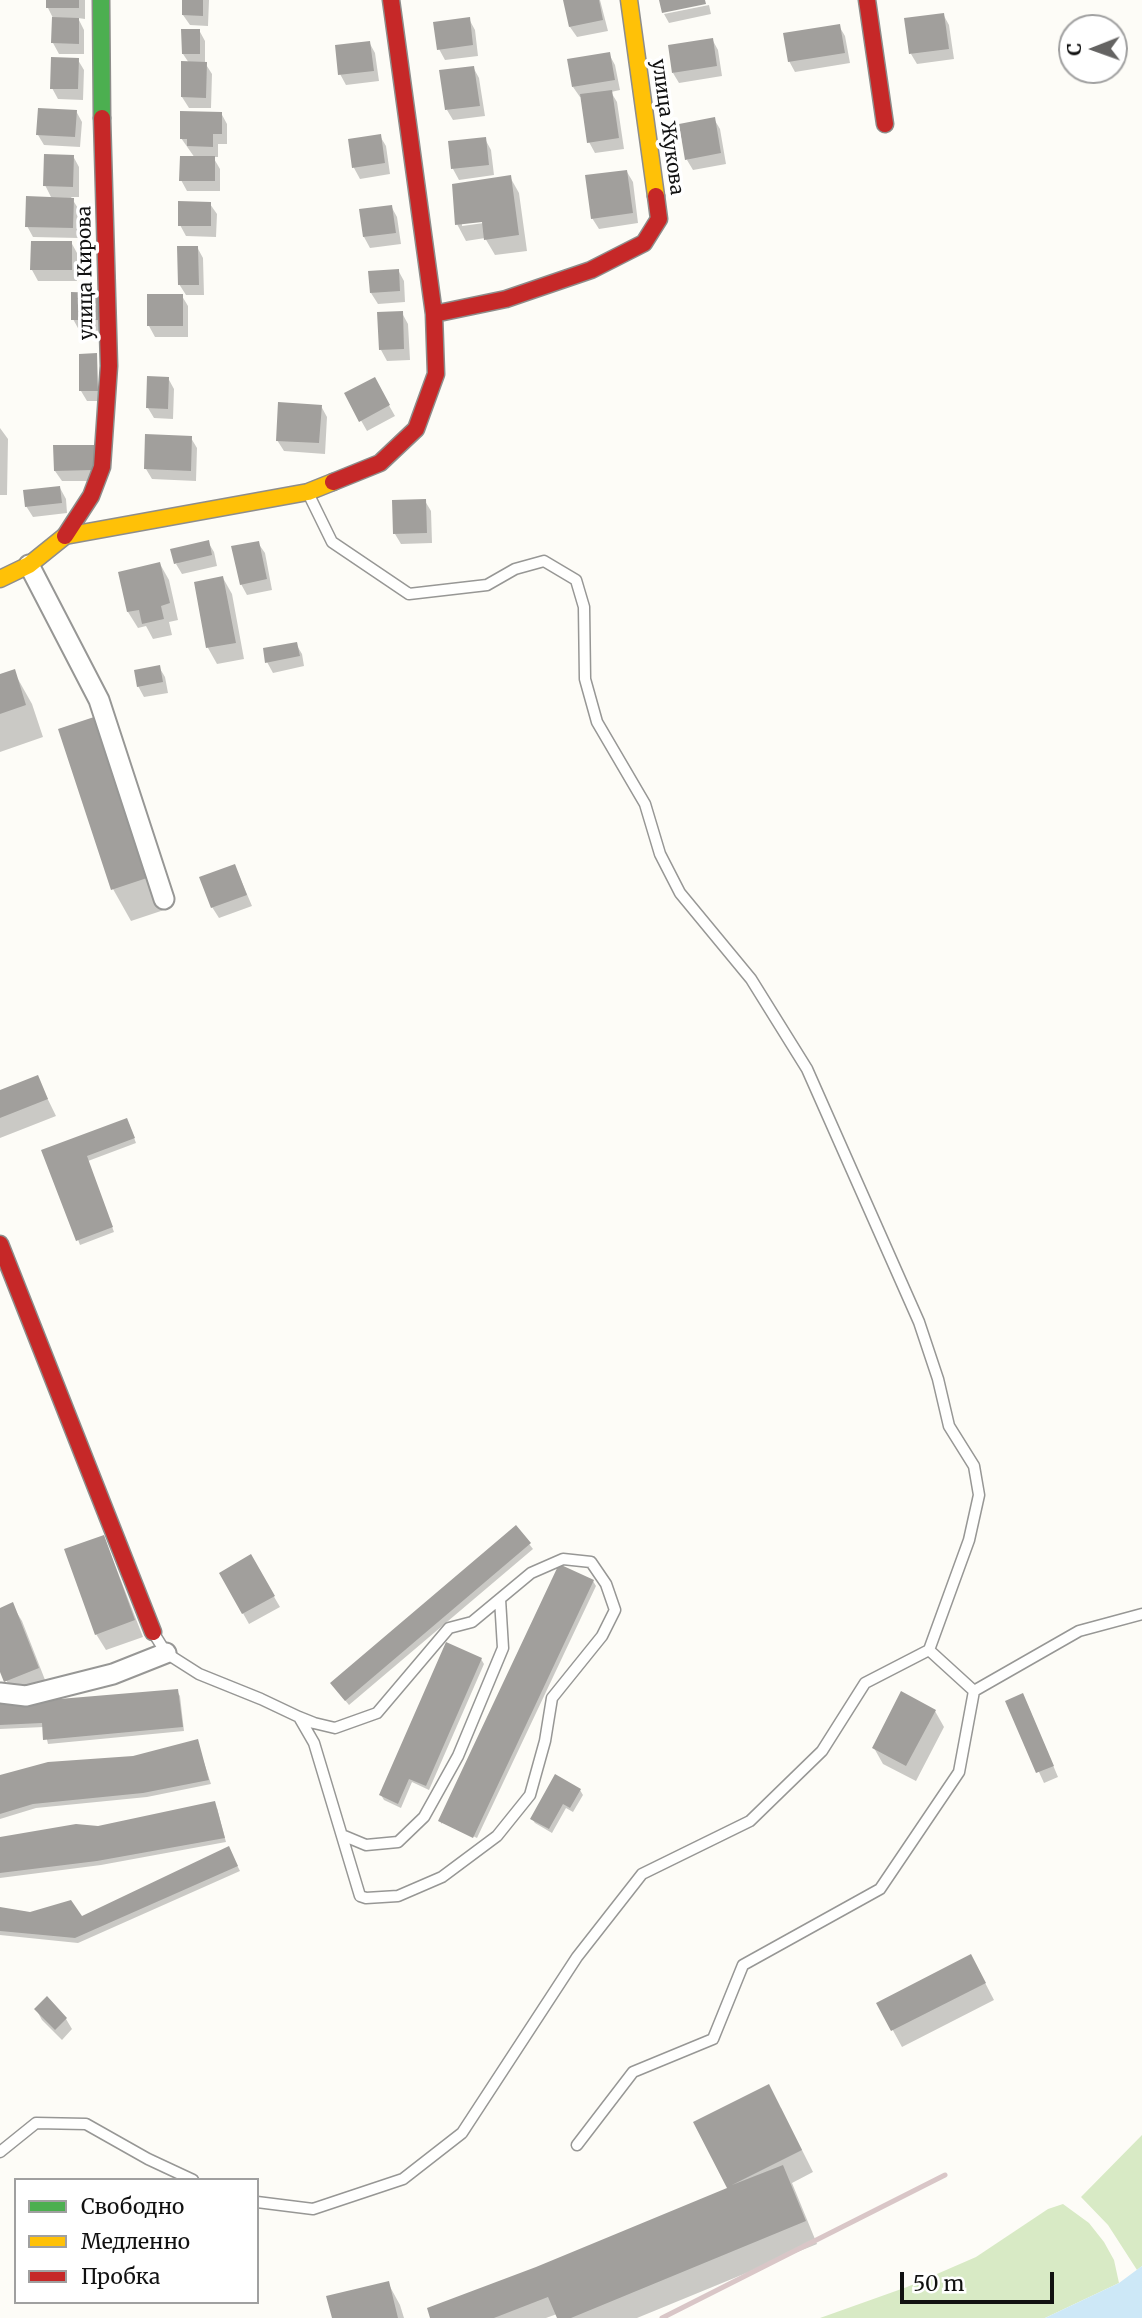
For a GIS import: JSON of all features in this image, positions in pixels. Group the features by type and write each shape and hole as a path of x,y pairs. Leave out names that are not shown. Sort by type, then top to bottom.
{"street":[{"name":"улица Кирова","path":"65,536 91,496 102,467 105,431 109,366 101,0"},
{"path":"0,579 29,565 65,536 308,492 380,463 416,429 436,374 434,314 391,0"},
{"name":"улица Жукова","path":"434,314 506,299 555,283 591,270 645,243 659,219 629,0"},
{"path":"867,0 885,124"},
{"path":"29,565 99,700 164,899"},
{"path":"0,1244 153,1632"},
{"path":"0,1693 26,1696 113,1674 166,1653"}],"lane":[{"path":"259,2202 313,2209 403,2179 462,2133 577,1957 642,1874 750,1821 822,1751 865,1683 929,1650 970,1541 979,1495 974,1466 949,1426 938,1379 919,1322 807,1069 751,979 680,893 660,855 645,804 597,722 585,679 584,607 576,580 544,561 515,569 487,584 409,594 332,542 308,492"},
{"path":"153,1632 166,1653 199,1674 314,1723 335,1728 377,1713 449,1628 472,1622 531,1573 563,1559 591,1562 606,1584 615,1610 602,1636 552,1698 545,1741 530,1794 497,1836 442,1877 398,1896 360,1896 314,1743 299,1717"},
{"path":"342,1835 366,1845 398,1842 424,1817 458,1756 503,1648 500,1599"},
{"path":"974,1690 1080,1631 1142,1614"},
{"path":"929,1650 974,1690"},
{"path":"577,2145 633,2071 713,2039 743,1965 880,1889 959,1772 974,1690"},
{"path":"0,2152 36,2123 86,2124 148,2159 189,2178"}],"green space":[{"path":"1142,2135 1142,2266 1137,2270 1108,2225 1081,2197"},
{"path":"1063,2204 1089,2223 1104,2242 1114,2260 1119,2283 1045,2318 820,2318 907,2287 976,2257 1048,2209"}],"water":[{"path":"1142,2266 1142,2318 1045,2318 1119,2283"}],"building":[{"path":"46,0 79,0 79,8 46,8"},
{"path":"182,0 203,0 203,16 182,15"},
{"path":"563,0 599,0 603,20 569,27"},
{"path":"659,0 705,0 706,4 662,13"},
{"path":"944,13 949,49 909,54 904,18"},
{"path":"52,17 79,18 79,44 51,43"},
{"path":"470,17 473,45 437,50 433,22"},
{"path":"840,24 845,53 788,62 783,33"},
{"path":"181,29 200,29 200,54 182,54"},
{"path":"713,38 717,66 672,73 668,45"},
{"path":"370,41 374,71 338,75 335,45"},
{"path":"610,52 615,80 572,87 567,59"},
{"path":"51,57 79,58 78,89 50,89"},
{"path":"181,61 207,62 206,98 181,97"},
{"path":"474,66 480,106 445,110 439,70"},
{"path":"612,90 619,138 587,143 580,94"},
{"path":"38,108 77,110 75,137 36,135"},
{"path":"180,111 222,112 222,134 213,134 213,147 187,146 187,139 180,139"},
{"path":"715,117 721,153 685,160 679,124"},
{"path":"381,134 385,163 352,168 348,139"},
{"path":"486,137 489,165 451,169 448,141"},
{"path":"44,154 74,155 73,187 43,186"},
{"path":"180,156 215,156 215,181 179,181"},
{"path":"627,170 633,213 591,219 585,175"},
{"path":"511,175 519,235 484,240 482,222 455,225 452,184"},
{"path":"26,196 74,198 73,228 25,227"},
{"path":"178,201 211,202 211,226 178,226"},
{"path":"392,205 396,233 363,237 359,209"},
{"path":"31,241 72,241 72,270 30,270"},
{"path":"177,246 198,246 199,285 178,285"},
{"path":"399,269 400,291 370,293 368,271"},
{"path":"71,292 99,293 98,320 71,320"},
{"path":"147,294 183,294 183,326 147,326"},
{"path":"403,311 404,349 379,350 377,312"},
{"path":"97,353 98,391 79,391 79,354"},
{"path":"147,376 169,377 168,409 146,408"},
{"path":"375,377 390,405 359,422 344,393"},
{"path":"278,402 322,405 319,443 276,441"},
{"path":"145,434 192,436 191,471 144,469"},
{"path":"53,445 94,445 94,470 54,471"},
{"path":"60,486 62,503 25,507 23,490"},
{"path":"426,499 427,533 393,534 392,500"},
{"path":"209,540 212,555 174,564 170,549"},
{"path":"259,541 267,579 240,585 231,546"},
{"path":"160,562 170,603 161,606 164,619 142,624 139,610 127,612 118,572"},
{"path":"223,576 236,643 206,648 194,582"},
{"path":"297,642 300,656 265,663 263,648"},
{"path":"160,665 163,682 137,687 134,670"},
{"path":"15,669 26,705 0,714 0,674"},
{"path":"97,716 150,877 111,890 58,729"},
{"path":"235,864 247,895 211,908 199,877"},
{"path":"38,1075 48,1099 0,1118 0,1090"},
{"path":"127,1118 135,1138 87,1156 113,1227 76,1241 41,1150"},
{"path":"516,1525 531,1543 345,1701 330,1683"},
{"path":"104,1535 135,1620 95,1635 64,1549"},
{"path":"251,1554 275,1596 242,1614 219,1573"},
{"path":"559,1564 594,1580 473,1838 438,1821"},
{"path":"13,1602 39,1668 4,1682 0,1672 0,1608"},
{"path":"446,1642 482,1658 426,1786 409,1779 398,1804 379,1795"},
{"path":"178,1689 183,1727 43,1740 42,1723 0,1725 0,1704"},
{"path":"901,1691 936,1710 906,1766 872,1748"},
{"path":"1023,1693 1054,1766 1036,1773 1005,1701"},
{"path":"198,1739 209,1780 143,1793 33,1804 0,1814 0,1775 48,1762 133,1756"},
{"path":"555,1774 581,1789 570,1808 563,1804 549,1829 530,1819"},
{"path":"215,1801 225,1838 97,1861 0,1873 0,1837 76,1824 98,1826"},
{"path":"229,1846 238,1866 75,1938 0,1931 0,1907 30,1912 71,1900 82,1916"},
{"path":"971,1954 986,1983 891,2031 876,2003"},
{"path":"47,1996 67,2018 55,2030 34,2009"},
{"path":"769,2084 802,2150 732,2185 783,2165 806,2221 571,2318 557,2318 548,2297 494,2318 430,2318 427,2308 536,2267 727,2188 693,2122"},
{"path":"389,2281 398,2318 332,2318 326,2296"}],"railway":[{"path":"662,2318 945,2175"}],"traffic: fast":[{"path":"101,0 102,118"}],"traffic: slow":[{"path":"629,0 656,196"},
{"path":"0,579 29,565 65,536 308,492 333,482"}],"traffic: jam":[{"path":"333,482 380,463 416,429 436,374 434,314 391,0"},
{"path":"867,0 885,124"},
{"path":"65,536 91,496 102,467 109,366 102,118"},
{"path":"434,314 506,299 591,270 644,243 659,219 656,196"},
{"path":"0,1244 153,1632"}]}
